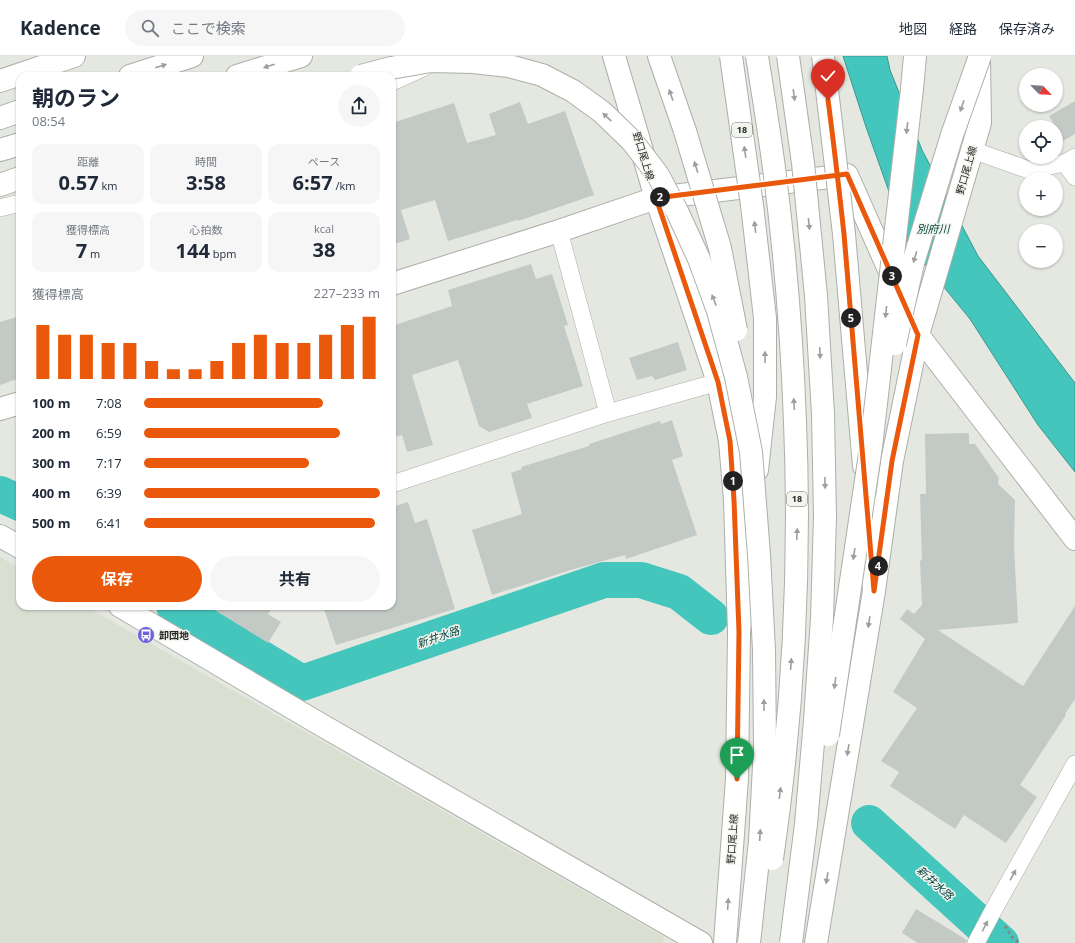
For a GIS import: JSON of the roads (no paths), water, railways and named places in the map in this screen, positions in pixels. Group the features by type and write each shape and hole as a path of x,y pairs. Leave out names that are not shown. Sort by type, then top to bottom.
{"main road":[{"path":"25,72 74,56"},
{"path":"142,72 192,56"},
{"path":"250,72 301,56"},
{"name":"野口尾上線","path":"614,56 656,198 718,382 730,441 734,500 739,632 737,779 725,943"},
{"path":"659,56 698,173 720,248 733,312 743,378 751,452 759,555 764,650 765,746 760,841 749,943"},
{"name":"18","path":"731,56 752,205 765,318 765,397 739,632"},
{"name":"18","path":"757,56 774,169 788,306 795,422 797,523 794,620 787,735 775,837 759,943"},
{"path":"788,56 803,163 816,296 823,414 826,516 822,618 815,720 806,824 791,943"},
{"path":"823,56 844,234 874,591"},
{"path":"791,943 815,826 871,447 915,56"},
{"path":"871,447 913,263 952,135 979,56"},
{"name":"野口尾上線","path":"816,943 874,591 892,461 918,335 980,123 979,56"},
{"path":"376,72 431,61 473,62 509,66 542,75 573,91 602,112 632,141 658,175 677,211 698,259 718,311 736,377 751,452"},
{"path":"0,81 16,75"},
{"path":"0,118 16,112"},
{"path":"0,150 16,145"},
{"path":"396,283 559,232 656,198 847,174 918,335 1075,539"},
{"path":"0,184 16,179"},
{"path":"0,409 16,403"},
{"path":"0,536 16,546"},
{"path":"127,610 318,723 701,943"}],"street":[{"path":"396,80 451,56"},
{"path":"972,150 1029,170 1070,160 1075,177"},
{"path":"0,208 16,204"},
{"path":"559,232 608,413"},
{"path":"396,483 608,413 718,382"},
{"path":"976,943 1075,764"}],"water":[{"name":"別府川","path":"843,56 887,56 890,70 922,150 978,256 1075,383 1075,472 1038,425 970,319 907,242 866,127"}],"waterway":[{"name":"新井水路","path":"0,494 16,501"},
{"name":"新井水路","path":"181,610 302,683 604,580 641,580 679,592 711,617"},
{"name":"新井水路","path":"869,823 1001,943"}],"place":[{"name":"卸団地","path":"146,635"}]}
